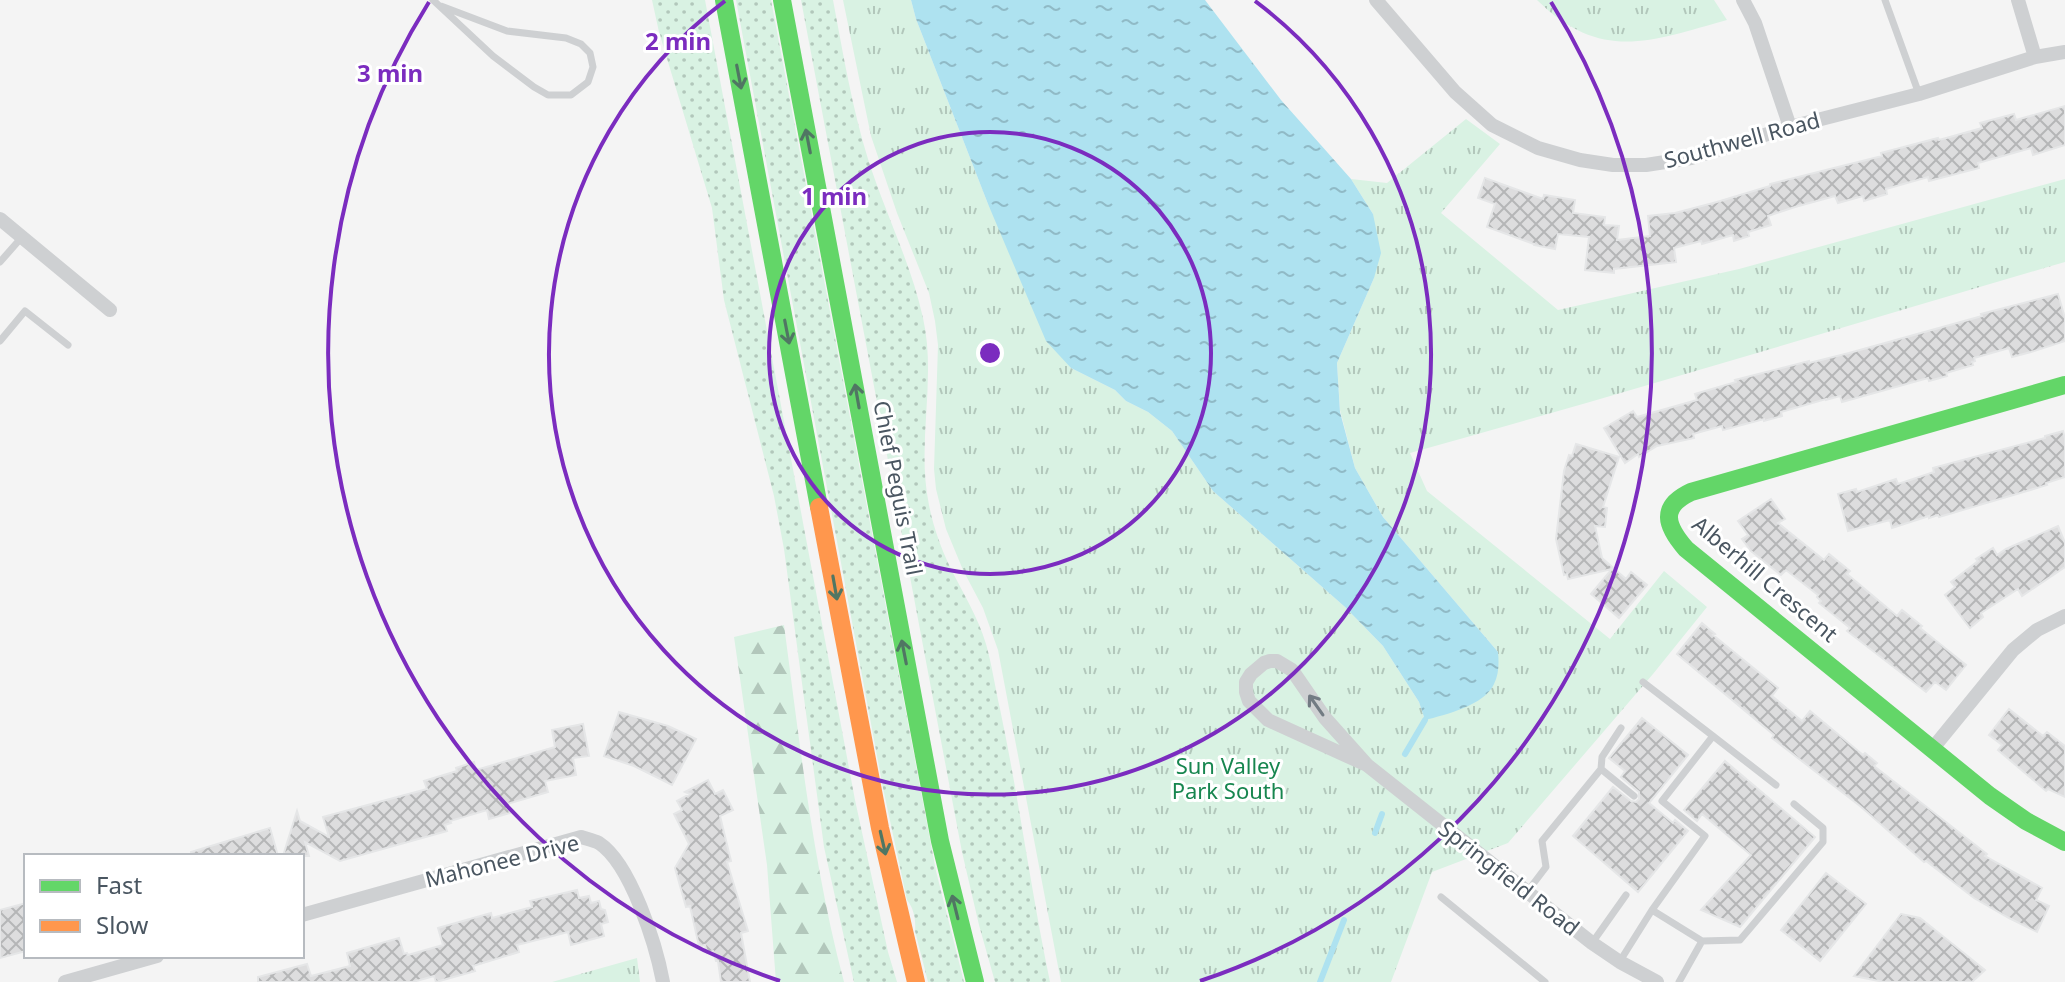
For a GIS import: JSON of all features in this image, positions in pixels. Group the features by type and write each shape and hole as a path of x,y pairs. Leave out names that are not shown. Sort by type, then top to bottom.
{"main road":[{"path":"724,0 880,828 916,982"},
{"name":"Chief Peguis Trail","path":"782,0 940,841 975,982"},
{"name":"Alberhill Crescent","path":"2065,385 1691,492 1680,496 1668,512 1668,524 1686,549 2002,807 2045,834 2065,842"}],"street":[{"name":"Southwell Road","path":"1376,0 1455,92 1492,125 1538,148 1580,160 1613,165 1646,165 1691,158 1790,127 1919,94 2035,57 2065,52"},
{"path":"1743,0 1755,23 1790,127"},
{"path":"2018,0 2035,57"},
{"path":"0,219 110,310"},
{"path":"1933,748 2013,650 2037,630 2065,616"},
{"name":"Springfield Road","path":"1367,765 1268,720 1249,701 1246,682 1251,674 1270,661 1277,661 1292,670 1325,718 1367,765 1592,943 1657,982"},
{"name":"Mahonee Drive","path":"304,914 581,837 596,841 616,861 647,923 663,982"},
{"path":"65,982 150,958"}],"lane":[{"path":"433,0 493,56 548,95 571,95 588,82 593,67 590,53 581,44 566,38 507,31 441,6"},
{"path":"1885,0 1919,94"},
{"path":"0,262 22,237"},
{"path":"0,341 25,311 68,345"},
{"path":"1643,682 1776,785"},
{"path":"1527,892 1546,867 1542,841 1601,769 1602,757 1621,728"},
{"path":"1620,962 1652,910 1705,836 1662,801 1713,736"},
{"path":"1601,769 1634,796"},
{"path":"1652,910 1702,941 1740,940 1823,842 1823,828 1794,804"},
{"path":"1592,943 1626,895"},
{"path":"1441,897 1545,982"},
{"path":"1679,982 1702,941"}],"green space":[{"path":"652,0 705,0 855,800 897,982 854,982 853,978 824,847 784,549 774,496 724,300 712,208"},
{"path":"736,0 771,0 936,871 964,982 928,982 914,915 907,900 883,788"},
{"path":"801,0 833,0 862,140 918,298 927,341 925,458 929,505 943,552 979,624 988,652 1050,982 995,982 979,925 962,852"},
{"name":"Sun Valley Park South","path":"843,0 911,0 988,204 1071,368 1115,390 1126,401 1148,412 1172,431 1213,491 1345,607 1383,646 1419,702 1425,720 1498,652 1383,517 1355,468 1340,410 1337,363 1374,278 1373,214 1351,179 1387,183 1466,119 1500,144 1441,213 1558,310 1739,269 2065,179 2065,262 1410,453 1427,491 1610,639 1664,571 1707,607 1508,843 1432,872 1391,982 1061,982 998,650 983,608 946,529 936,489 938,345 929,293 871,136"},
{"path":"1537,0 1714,0 1727,20 1650,40 1605,40 1583,33 1560,20"},
{"path":"784,625 816,849 844,982 776,982 767,865 734,637"},
{"path":"637,958 640,982 552,982"}],"water":[{"path":"911,0 1205,0 1281,100 1351,179 1373,214 1381,253 1374,278 1337,363 1340,412 1355,468 1383,517 1498,652 1496,680 1482,698 1464,708 1425,720 1419,702 1383,646 1345,607 1213,491 1172,431 1148,412 1126,401 1115,390 1071,368 1046,341 988,204"}],"building":[{"path":"2065,106 2065,145 2033,155 2031,148 1978,163 1979,168 1929,181 1928,177 1886,189 1887,194 1864,201 1863,196 1838,203 1835,196 1795,207 1768,216 1771,225 1748,232 1749,236 1734,241 1733,235 1674,248 1676,262 1614,269 1614,273 1585,270 1589,237 1558,234 1555,249 1534,245 1487,227 1495,204 1478,198 1485,178 1543,199 1544,195 1575,200 1573,213 1605,217 1604,225 1619,226 1617,240 1650,236 1648,216 1675,213 1717,202 1770,184 1882,156 1881,153 1982,128 1980,123 2014,114 2016,120"},
{"path":"2058,294 2065,318 2065,341 2031,352 2012,357 2009,348 1974,358 1973,365 1929,381 1928,378 1842,402 1840,396 1826,399 1781,412 1782,416 1764,421 1723,430 1722,426 1693,434 1694,438 1657,446 1625,463 1604,428 1633,411 1637,417 1697,400 1695,394 1735,380 1849,353"},
{"path":"2063,431 2065,477 1939,517 1929,516 1892,528 1890,520 1848,531 1838,494 1856,489 1857,492 1896,479 1898,484 1934,472 1933,468"},
{"path":"1576,444 1619,457 1603,507 1607,508 1605,527 1595,526 1602,558 1626,579 1631,572 1647,585 1619,618 1591,594 1612,569 1568,579 1567,574 1564,575 1556,539 1564,471"},
{"path":"1771,499 1785,519 1778,523 1824,560 1829,554 1850,571 1847,574 1897,616 1902,610 1966,665 1946,690 1935,682 1926,692 1847,631 1850,628 1819,603 1818,595 1786,570 1781,575 1751,551 1742,539 1748,535 1738,521"},
{"path":"2058,526 2065,543 2065,567 2022,596 2018,589 1981,613 1983,617 1970,628 1945,595 1955,587 1951,582 1993,548 1997,555"},
{"path":"1702,623 1778,688 1772,696 1802,721 1810,711 1877,763 1874,766 1987,854 1985,856 2042,888 2036,900 2049,906 2037,932 1974,898 1924,862 1860,806 1772,738 1774,735 1677,654"},
{"path":"2009,709 2043,736 2047,732 2065,746 2065,797 2048,789 2046,791 1998,750 2002,745 1989,735"},
{"path":"619,712 668,726 696,739 672,785 634,766 604,756"},
{"path":"1642,718 1688,755 1649,803 1688,831 1638,892 1573,836 1613,787 1631,801 1639,799 1639,792 1621,777 1625,771 1609,758"},
{"path":"583,724 589,756 573,758 576,775 545,781 548,792 507,804 510,813 489,819 487,810 450,821 445,825 447,831 340,861 305,842 309,856 284,854 297,811 300,821 329,837 323,817 427,789 424,781 474,762 476,770 555,747 552,730"},
{"path":"1725,761 1815,837 1740,927 1701,910 1751,855 1702,814 1697,821 1684,810"},
{"path":"708,780 715,794 723,790 733,810 720,816 731,861 727,862 748,931 741,933 750,982 721,982 713,951 707,953 705,945 699,946 690,906 686,907 675,868 689,844 674,814 682,810 677,801 690,794 685,792"},
{"path":"270,828 277,854 191,854"},
{"path":"1826,873 1866,904 1820,961 1781,930"},
{"path":"577,890 579,898 589,896 591,903 599,901 601,909 605,910 608,922 601,924 604,936 571,945 568,932 517,945 519,952 473,966 475,971 436,982 434,976 413,982 258,982 258,977 307,964 311,976 350,966 347,953 399,938 404,954 408,955 443,945 438,928 491,913 492,918 532,907 530,901"},
{"path":"24,904 24,952 0,958 0,910"},
{"path":"1901,914 1920,918 1985,970 1972,982 1884,982 1854,976"}],"waterway":[{"path":"1405,754 1425,720"},
{"path":"1375,833 1382,814"},
{"path":"1320,982 1344,920"}],"traffic: fast":[{"path":"724,0 819,507"},
{"path":"782,0 940,841 975,982"},
{"path":"2065,385 1691,492 1674,504 1669,518 1670,525 1686,549 1990,796 2026,821 2065,842"}],"traffic: slow":[{"path":"819,507 880,828 916,982"}]}
